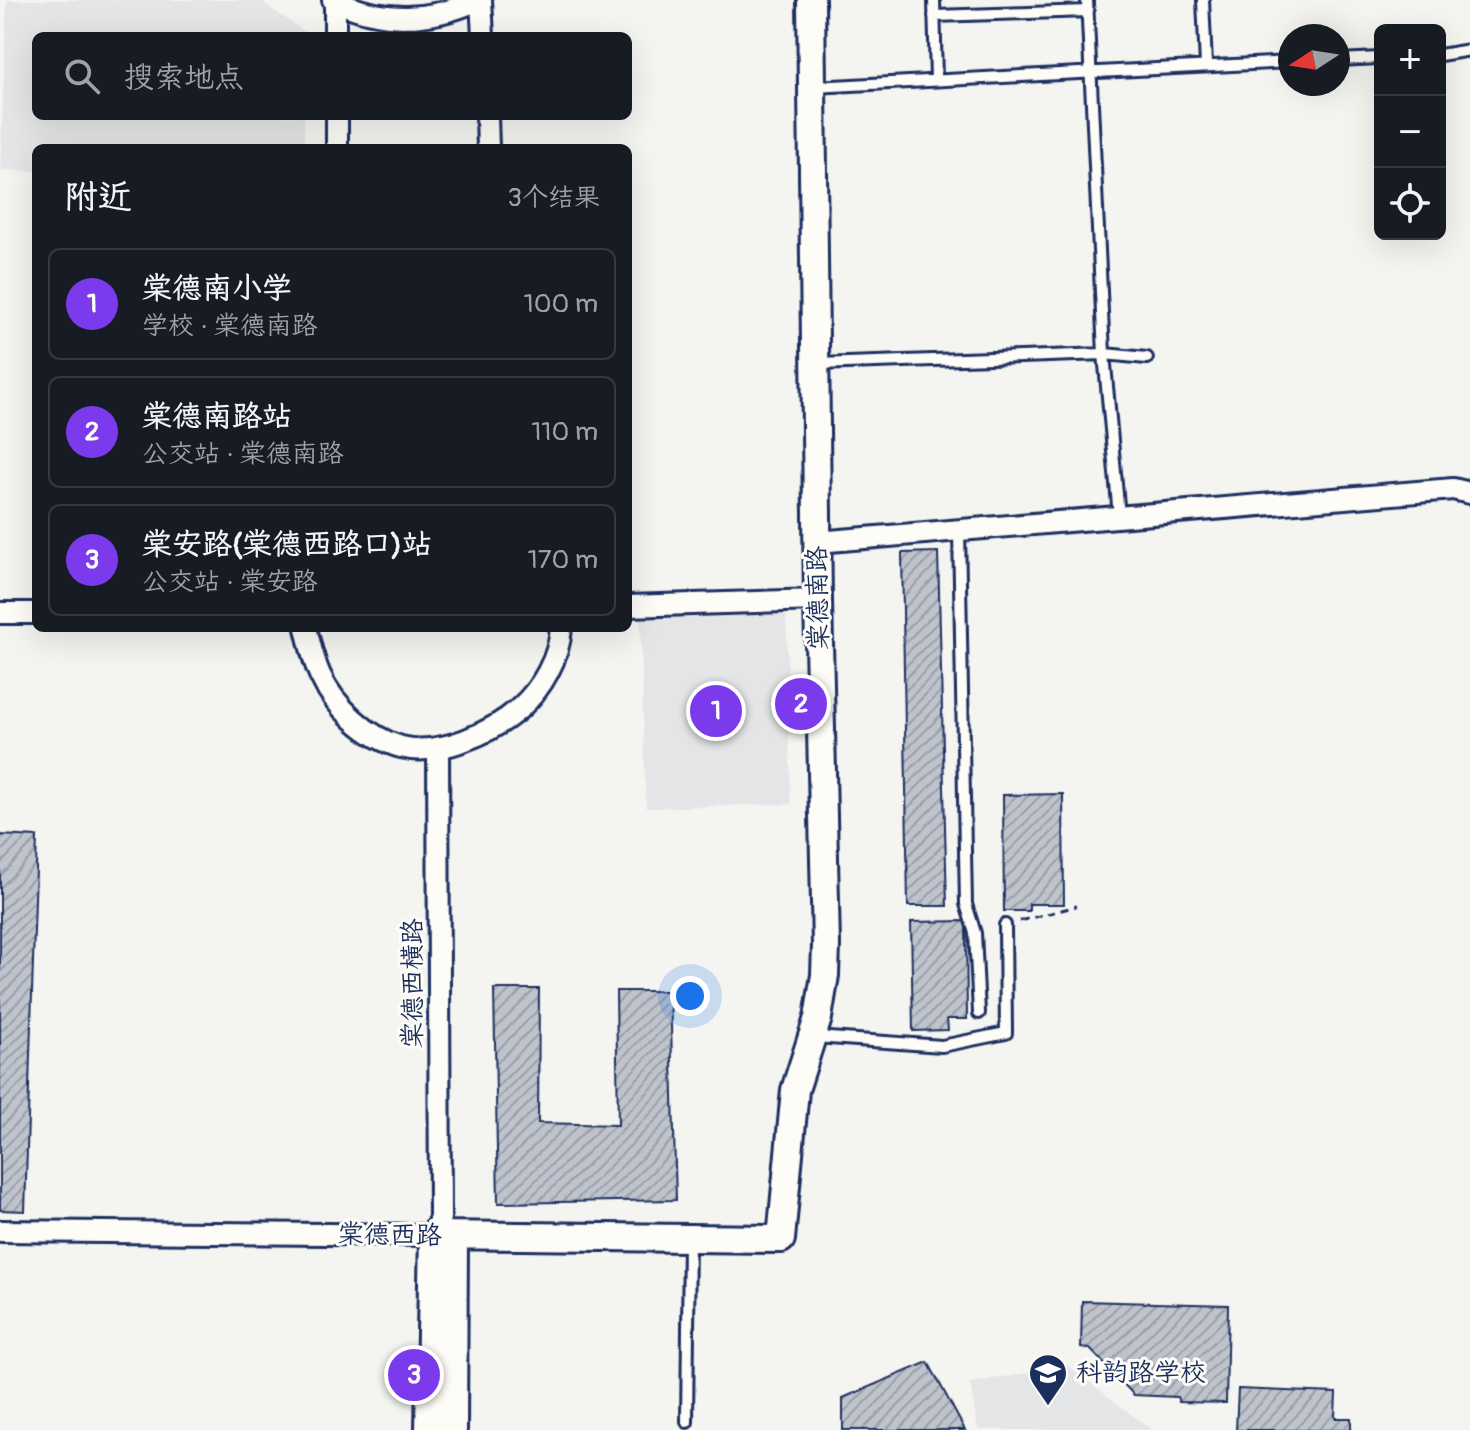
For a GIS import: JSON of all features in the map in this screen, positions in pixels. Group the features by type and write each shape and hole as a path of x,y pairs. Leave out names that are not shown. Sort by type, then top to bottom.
{"street":[{"path":"335,32 334,0 358,11 408,18 433,16 480,0 483,32"},
{"name":"棠德南路","path":"781,1239 795,1090 818,1018 826,945 817,542 811,0"},
{"path":"337,120 337,144"},
{"path":"487,120 488,144"},
{"path":"817,542 1453,489 1470,493"},
{"path":"632,606 818,600"},
{"path":"0,613 32,613"},
{"path":"307,632 321,677 343,707 365,730 385,741 417,749 461,742 519,708 553,663 560,632"},
{"name":"棠德西横路","path":"438,748 442,1229"},
{"path":"429,1430 442,1229"},
{"path":"442,1229 453,1430"},
{"name":"棠德西路","path":"0,1231 442,1229 781,1239"}],"lane":[{"path":"934,0 936,80"},
{"path":"1203,0 1206,66"},
{"path":"934,16 1088,5 1104,354 1119,516"},
{"path":"1446,54 1470,50"},
{"path":"1350,59 1374,58"},
{"path":"812,87 1278,63"},
{"path":"815,364 1104,354 1147,358"},
{"path":"959,530 966,904 975,933 979,1013"},
{"path":"813,1037 942,1046 1006,1033 1005,925"},
{"path":"687,1422 689,1238"}],"path":[{"path":"1005,925 1077,906"}],"shaded area":[{"path":"7,0 263,0 305,32 32,32 32,120 304,120 304,144 32,144 32,171 0,170"},
{"path":"786,614 791,804 646,808 640,617"},
{"name":"科韵路学校","path":"1068,1366 1152,1430 978,1430 970,1383"}],"building":[{"path":"938,552 947,906 908,906 902,553"},
{"path":"1063,794 1064,904 1029,904 1029,911 1004,911 1003,795"},
{"path":"0,835 37,837 25,1211 0,1210"},
{"path":"966,921 967,1019 947,1019 948,1030 913,1031 911,922"},
{"path":"494,989 539,989 538,1123 618,1125 616,991 670,991 676,1200 498,1203"},
{"path":"1082,1301 1228,1305 1226,1403 1179,1402 1177,1397 1134,1395 1090,1349 1081,1348"},
{"path":"928,1362 965,1430 843,1430 843,1398"},
{"path":"1238,1389 1336,1393 1335,1418 1351,1418 1351,1430 1236,1430"}],"place":[{"name":"棠德南路站","path":"801,704"},
{"name":"棠德南小学","path":"716,711"},
{"name":"棠安路(棠德西路口)站","path":"414,1375"},
{"name":"科韵路学校","path":"1048,1407"}]}
